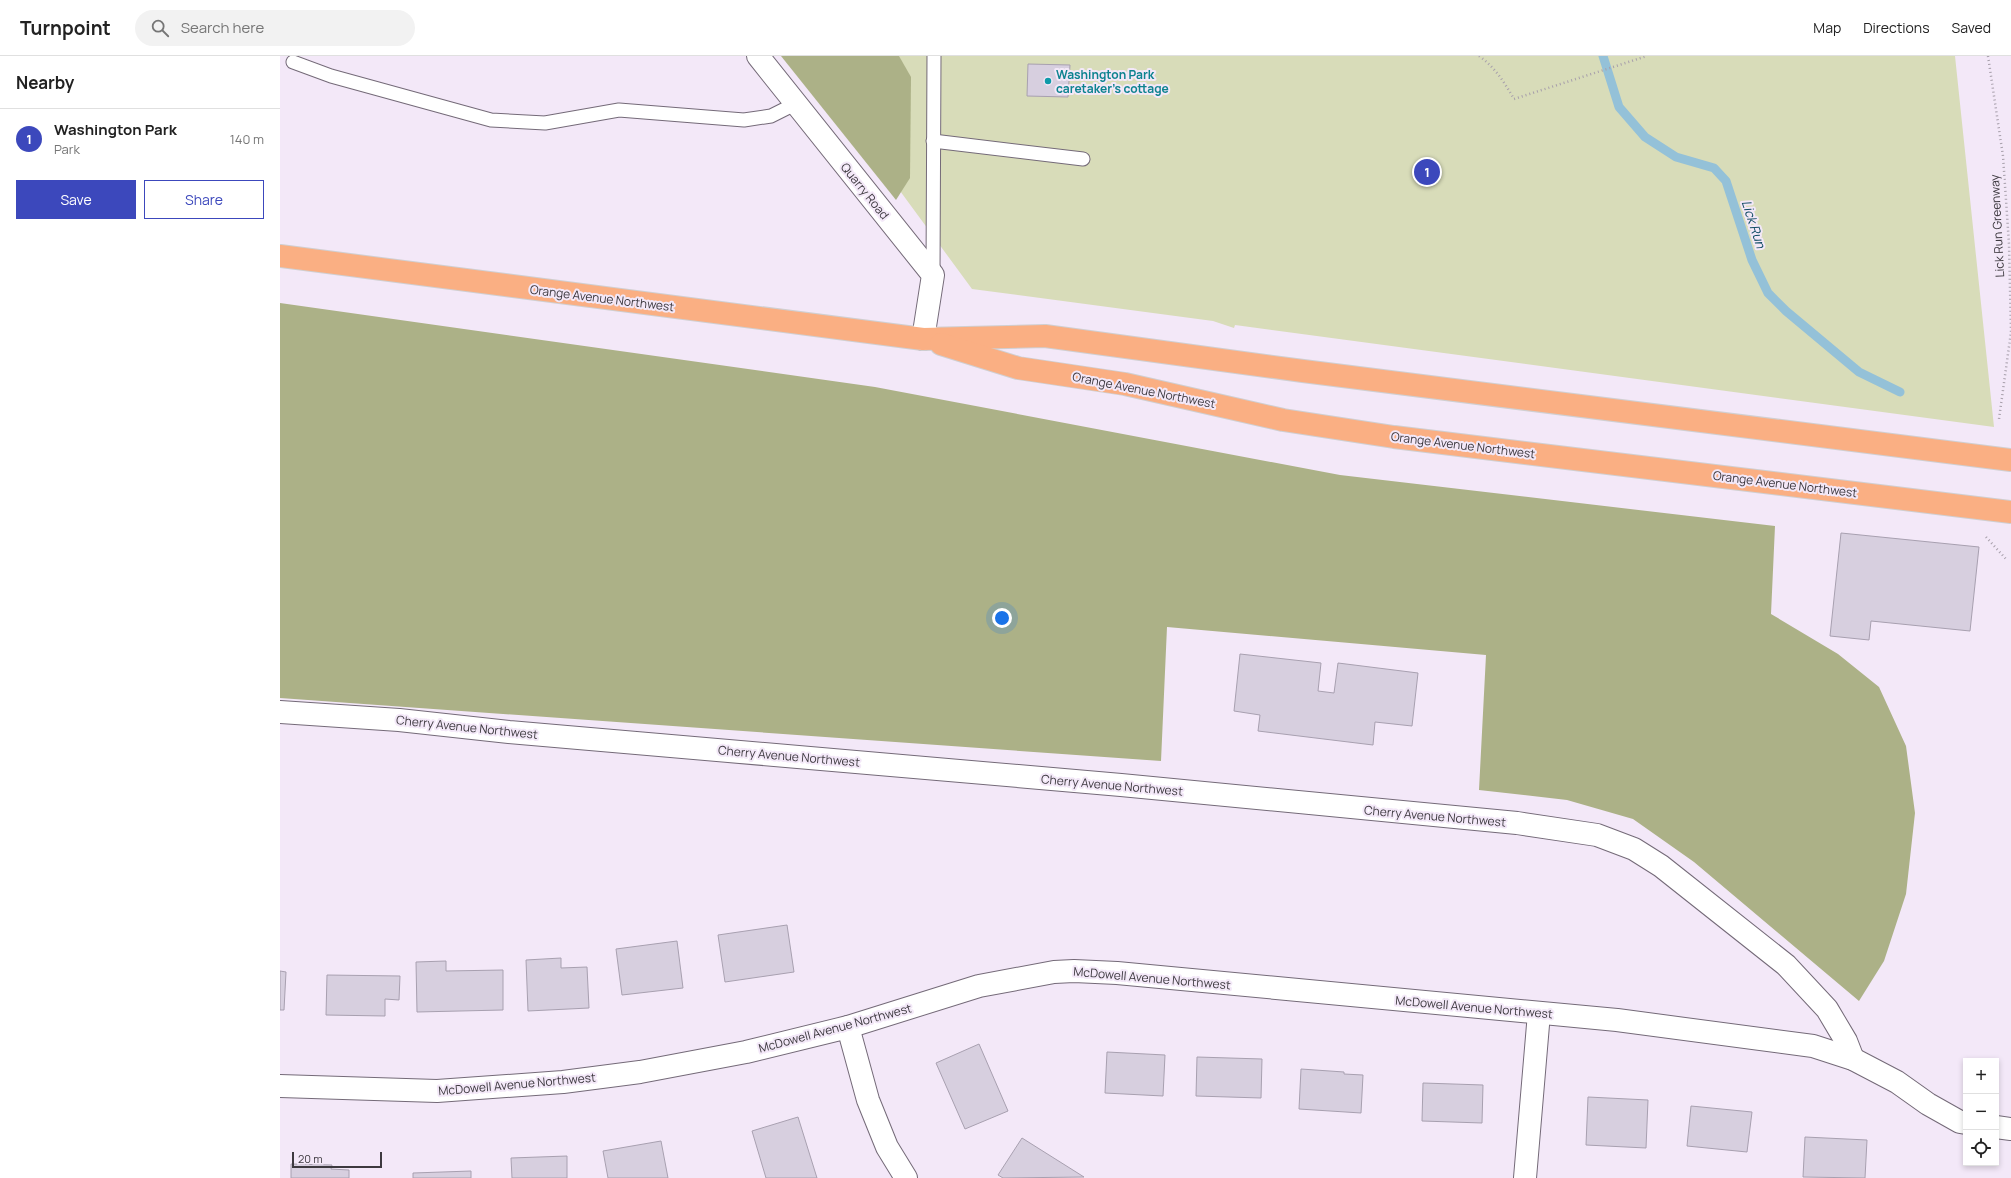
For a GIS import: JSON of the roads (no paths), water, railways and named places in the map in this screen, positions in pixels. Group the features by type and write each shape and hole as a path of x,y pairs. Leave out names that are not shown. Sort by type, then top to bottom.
{"main road":[{"name":"Orange Avenue Northwest","path":"280,256 923,339 1045,336 1303,371 2011,460"},
{"name":"Orange Avenue Northwest","path":"923,339 1018,368 1125,384 1291,421 1394,436 2011,512"}],"street":[{"name":"Quarry Road","path":"758,56 933,275"},
{"path":"923,339 933,275"},
{"name":"Cherry Avenue Northwest","path":"280,712 399,720 509,732 1121,785 1517,823 1597,835 1634,849 1661,866 1786,965 1827,1009 1846,1041 1853,1059"},
{"name":"McDowell Avenue Northwest","path":"280,1086 437,1091 563,1082 640,1072 738,1054 848,1027 980,986 1054,972 1074,971 1117,973 1618,1020 1813,1046 1853,1059 1897,1082 1928,1104 1963,1122"},
{"path":"1525,1178 1539,1013"},
{"path":"848,1027 868,1100 887,1147 906,1178"},
{"path":"1999,1127 2011,1129"}],"lane":[{"path":"933,275 934,56"},
{"path":"293,62 331,76 491,120 506,122 545,123 619,110 744,120 771,116 795,104"},
{"path":"933,141 1083,159"}],"waterway":[{"name":"Lick Run","path":"1603,56 1619,107 1645,137 1676,157 1714,168 1726,181 1752,260 1768,293 1786,311 1859,372 1900,392"}],"place":[{"name":"Washington Park caretaker's cottage","path":"1048,81"},
{"name":"Washington Park","path":"1427,172"}]}
